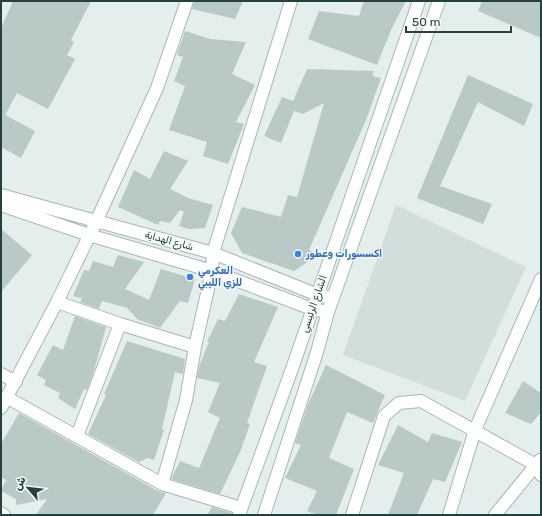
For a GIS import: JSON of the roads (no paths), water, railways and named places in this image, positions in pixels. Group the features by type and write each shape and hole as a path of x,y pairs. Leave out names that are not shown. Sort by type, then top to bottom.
{"street":[{"path":"1,408 8,398 96,222 157,88 187,1"},
{"path":"162,484 186,400 195,347 212,271 213,253 291,1"},
{"name":"الشارع الرئيسي","path":"240,511 318,295 419,1"},
{"name":"الشارع الرئيسي","path":"264,515 317,352 328,312 439,1"},
{"name":"شارع الهداية","path":"1,195 213,253 318,295 333,298"},
{"name":"شارع الهداية","path":"1,205 90,235 212,271 312,309 328,312"},
{"path":"450,515 475,430 541,279"},
{"path":"57,302 120,324 195,347"},
{"path":"77,436 120,324"},
{"path":"1,374 16,382"},
{"path":"8,398 162,484 240,511"},
{"path":"352,515 384,416 399,403 422,401 539,467 495,515"}],"place":[{"name":"اكسسورات وعطور","path":"298,254"},
{"name":"العكرمي للزي الليبي","path":"190,277"}]}
